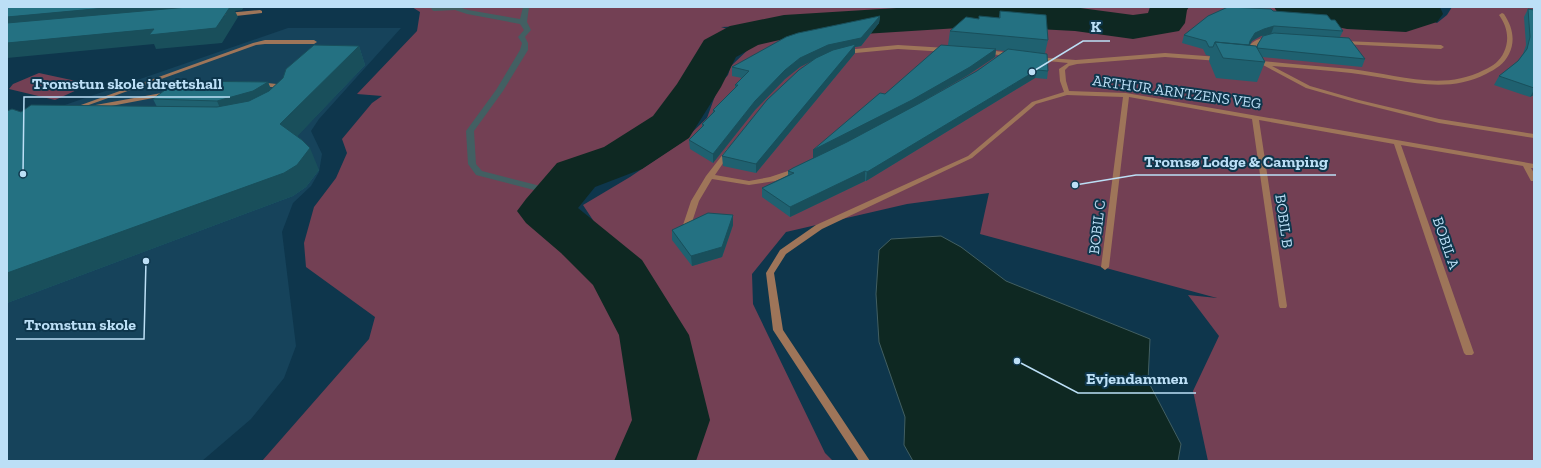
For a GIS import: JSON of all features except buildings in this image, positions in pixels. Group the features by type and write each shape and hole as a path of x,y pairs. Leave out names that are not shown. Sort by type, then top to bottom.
{"street":[{"path":"223,15 260,12"},
{"path":"1278,38 1262,39 1257,41 1249,53 1250,62 1438,82 1462,81 1485,73 1500,64 1507,54 1511,35 1509,24 1502,15"},
{"path":"175,92 65,112 265,42 314,42"},
{"path":"1338,42 1441,47"},
{"path":"840,53 862,49 898,47 952,50"},
{"path":"980,52 1017,55"},
{"path":"995,63 1005,54"},
{"path":"1031,57 1076,62 1165,55 1227,60"},
{"path":"216,58 223,62"},
{"path":"1066,93 1062,69 1067,65 1076,62"},
{"path":"1262,63 1308,87 1357,101 1439,121 1534,136"},
{"path":"252,84 290,87 289,95"},
{"name":"ARTHUR ARNTZENS VEG","path":"865,461 778,330 770,273 783,252 819,227 970,157 1034,103 1066,93 1094,92 1126,95 1534,166"},
{"name":"BOBIL C","path":"1105,267 1126,95"},
{"name":"BOBIL B","path":"1255,117 1283,306"},
{"name":"BOBIL A","path":"1397,142 1469,353"},
{"path":"687,225 695,202 710,176 733,145"},
{"path":"1526,165 1534,179"},
{"path":"710,176 742,183 757,183 806,167"}],"shaded area":[{"path":"412,7 1403,7 1437,23 1447,15 1452,7 1534,8 1534,461 1208,461 1193,391 1219,336 1188,295 1217,298 980,234 989,193 907,204 786,232 752,274 753,304 825,453 833,461 661,461 678,420 644,297 583,205 630,177 682,142 707,118 719,85 728,75 731,66 754,44 775,37 802,31 969,20 1089,26 1080,14 973,10 878,18 828,18 721,27 744,34 717,49 668,126 622,157 573,175 541,212 579,242 612,275 644,338 664,417 645,461 262,461 369,339 375,317 306,267 304,243 314,207 336,178 347,153 342,139 372,103 382,96 357,94 417,31 420,12"},
{"path":"288,28 401,28 319,119 311,131 322,154 319,172 311,186 293,203 282,232 296,346 284,378 251,419 202,461 7,461 7,128 62,106"},
{"path":"39,73 90,84 55,100 9,89 13,84"},
{"path":"941,236 961,247 1006,281 1150,339 1148,381 1181,444 1178,461 913,461 904,445 905,417 879,342 876,294 879,250 891,239"}],"waterway":[{"path":"434,7 434,9 456,8 467,12 523,22"},
{"path":"523,22 526,7"},
{"path":"953,17 959,12 957,7"},
{"path":"655,461 671,420 654,335 619,274 582,240 546,211 576,175 623,158 671,127 698,87 719,49 745,35 784,27 959,16 1019,16 1075,19 1133,27 1165,23 1168,9 1170,7"},
{"path":"1293,7 1347,17 1406,20 1423,14 1421,7"},
{"path":"523,22 528,30 521,37 525,43 524,50 499,91 470,131 472,164 479,173 561,194"}],"place":[{"name":"K","path":"1032,72"},
{"name":"Tromstun skole idrettshall","path":"23,174"},
{"name":"Tromsø Lodge & Camping","path":"1075,185"},
{"name":"Tromstun skole","path":"146,261"},
{"name":"Evjendammen","path":"1017,361"}]}
